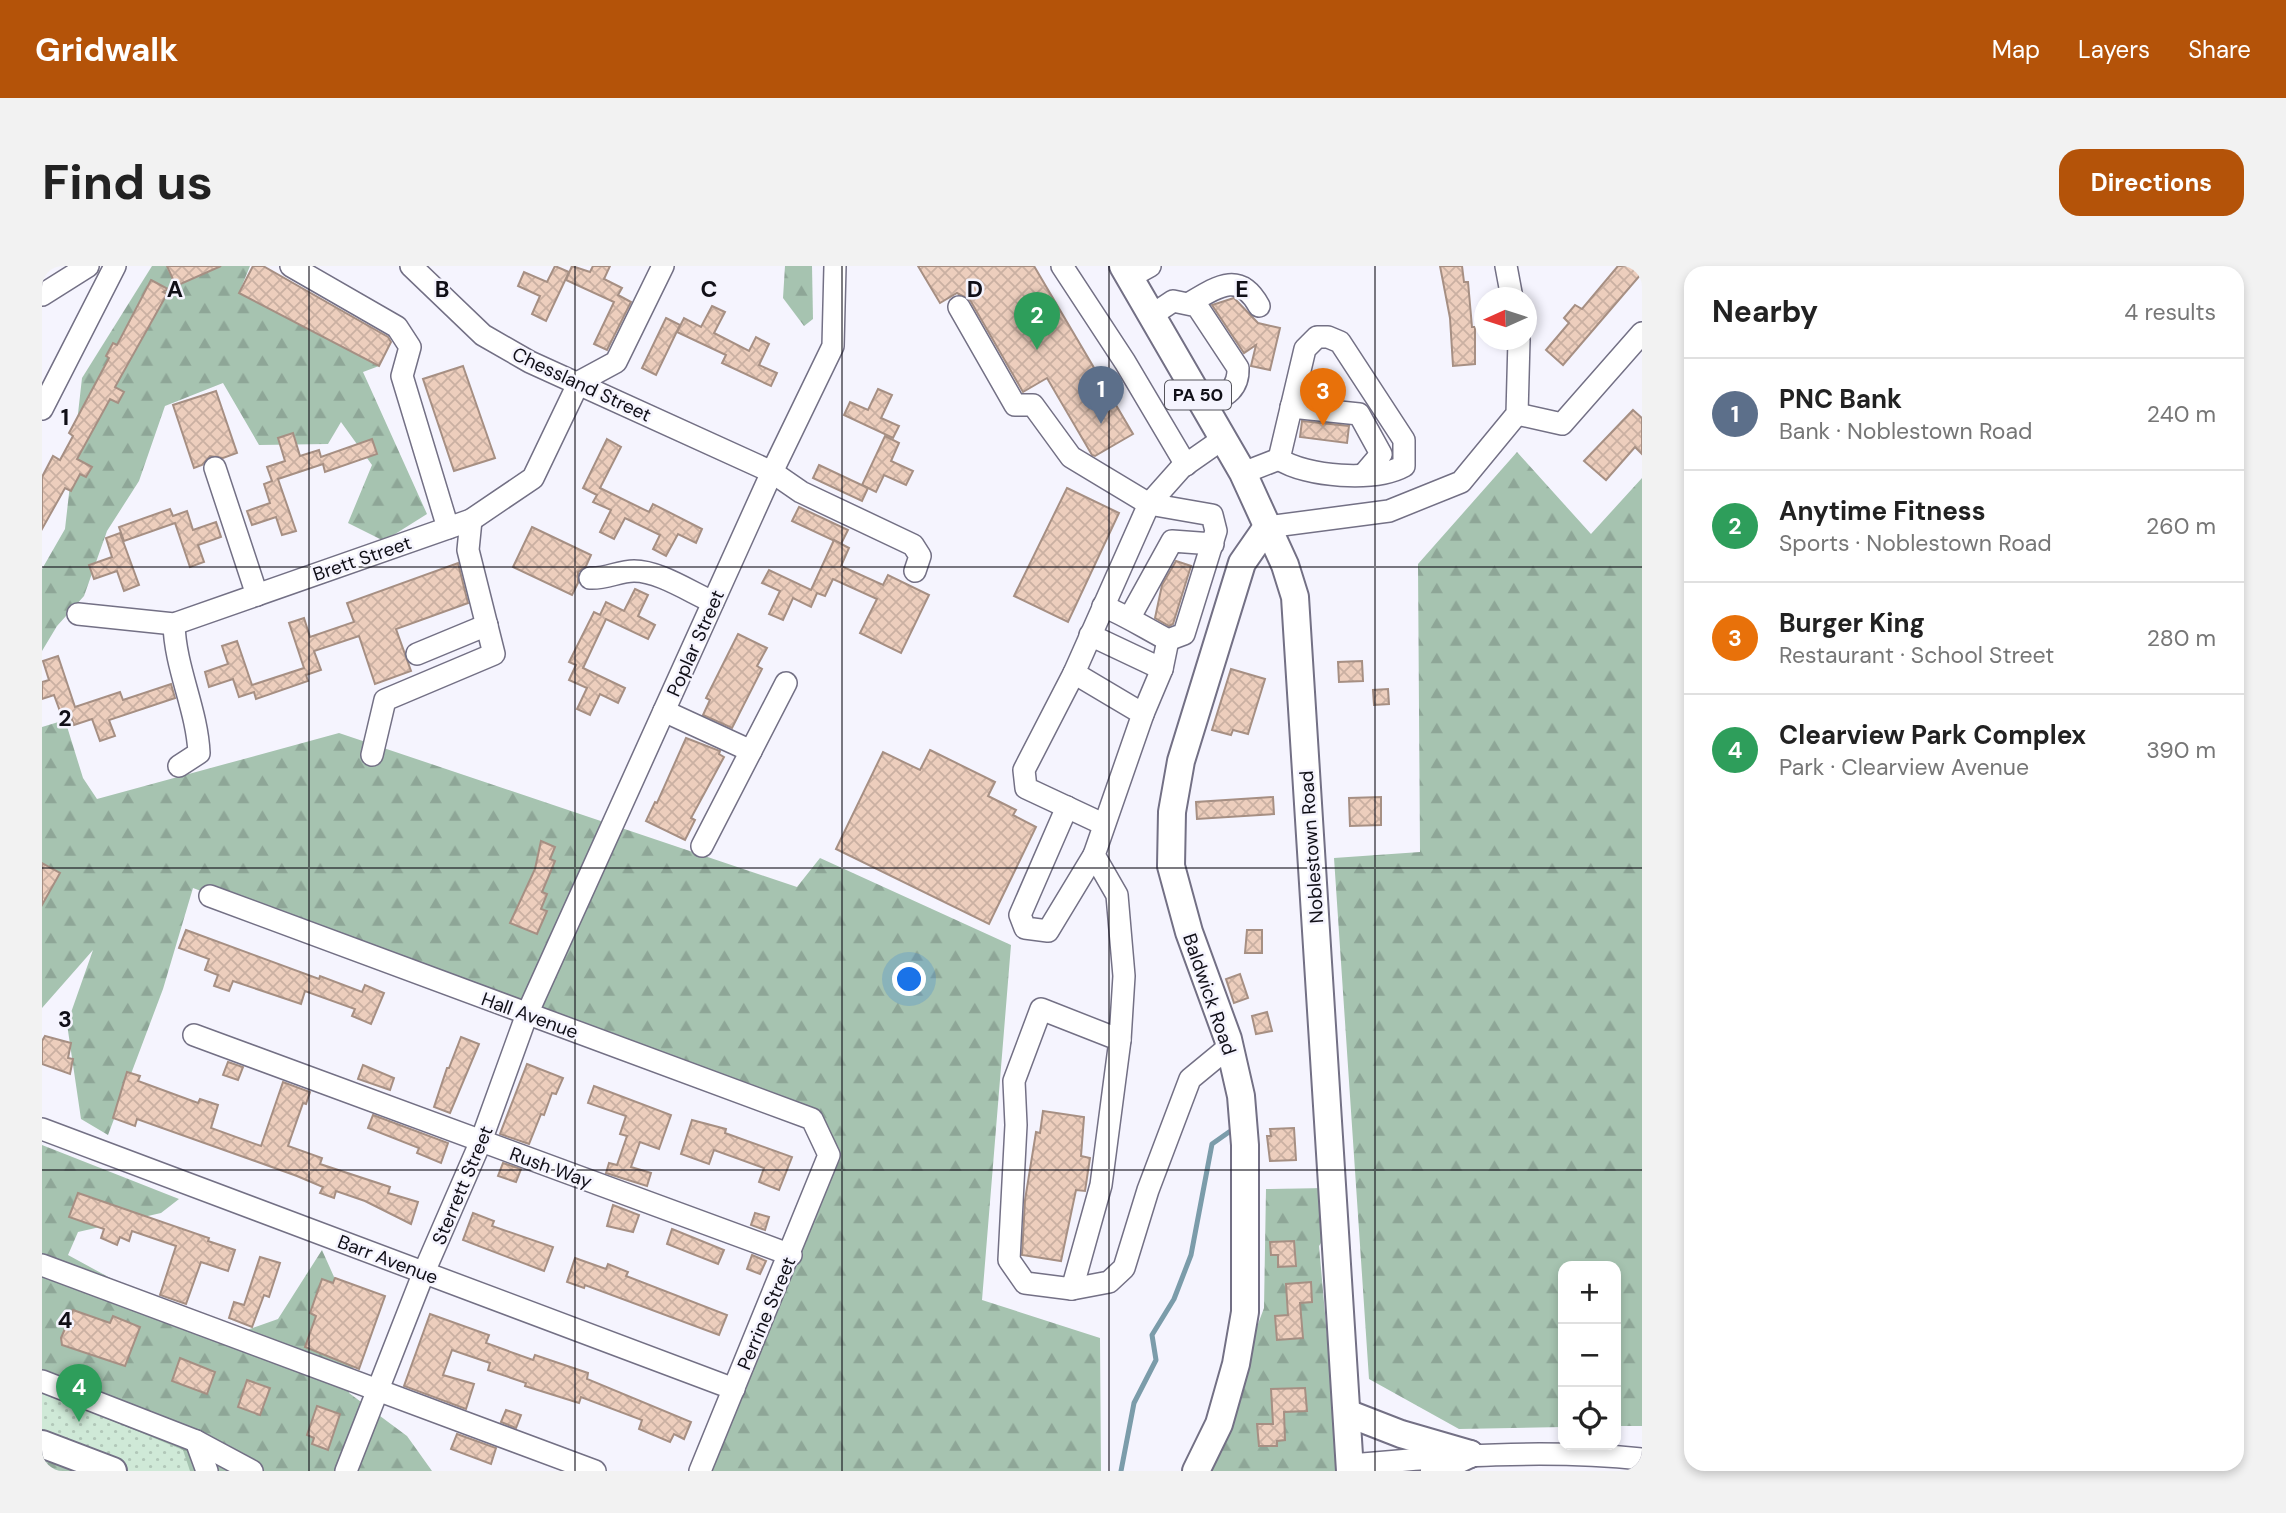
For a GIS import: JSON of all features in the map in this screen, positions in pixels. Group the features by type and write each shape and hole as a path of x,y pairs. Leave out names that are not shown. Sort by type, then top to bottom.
{"main road":[{"name":"Noblestown Road","path":"1135,270 1152,315 1243,473 1285,565 1295,597 1350,1468"},
{"name":"Baldwick Road","path":"1196,1471 1219,1424 1236,1364 1245,1312 1245,1145 1241,1097 1230,1045 1189,932 1171,866 1172,812 1181,761 1242,563 1267,527"},
{"path":"1347,1413 1401,1434 1471,1454"},
{"path":"42,1444 113,1471"},
{"path":"1434,1471 1471,1454"}],"street":[{"path":"42,295 88,266"},
{"path":"42,410 115,266"},
{"path":"291,266 397,327 410,347 402,376 407,400 448,528"},
{"name":"Chessland Street","path":"411,266 483,335 530,362 772,472 802,492 914,545 920,556 915,571"},
{"path":"579,382 616,362 663,266"},
{"name":"Poplar Street","path":"527,1014 772,472 833,346 835,266"},
{"path":"1062,266 1125,362 1186,465"},
{"path":"1506,266 1510,287"},
{"path":"1190,303 1214,289 1238,284 1249,289 1259,306"},
{"path":"1152,315 1173,301 1190,303 1203,311 1238,368 1236,386 1205,407"},
{"path":"959,307 1015,405 1033,405 1071,457 1149,504 1212,515 1216,531 1213,544 1184,634 1168,640 1134,623 1130,617 1103,606"},
{"path":"1517,414 1562,424 1642,333"},
{"path":"1317,337 1328,337 1340,342 1404,440 1404,466 1376,471 1311,472 1289,466 1279,459 1305,349 1317,337"},
{"path":"1267,527 1389,511 1461,482 1517,414 1519,350"},
{"name":"Brett Street","path":"78,614 174,624 471,520 533,478 579,382"},
{"path":"1292,401 1381,405"},
{"path":"1292,401 1359,414 1381,454 1376,471"},
{"path":"1103,824 1026,788 1024,770 1074,673 1149,504 1186,465 1224,439"},
{"path":"1243,473 1279,459"},
{"path":"215,468 257,595"},
{"path":"1376,471 1400,506"},
{"path":"372,755 385,700 494,654 468,550 471,520"},
{"path":"1130,617 1172,541 1213,544"},
{"path":"590,578 603,578 631,570 644,571 713,602"},
{"path":"174,624 175,647 198,736 199,753 179,766"},
{"path":"417,654 487,625"},
{"path":"1090,635 1163,669"},
{"path":"1067,807 1020,915 1025,928 1048,930 1094,855 1143,714 1163,669 1168,640"},
{"path":"1074,673 1143,714"},
{"path":"702,846 786,683"},
{"path":"664,711 751,751"},
{"path":"1072,1289 1101,1185 1120,1040 1124,976 1117,895 1094,855"},
{"name":"Hall Avenue","path":"211,896 812,1119 829,1155"},
{"path":"1120,1040 1041,1009 1021,1056 1014,1081 1016,1125 1009,1260 1025,1283 1072,1289 1109,1282 1124,1268 1148,1190 1190,1079 1230,1045"},
{"name":"Sterrett Street","path":"346,1471 424,1272 481,1141 527,1014"},
{"name":"Rush Way","path":"194,1035 791,1255"},
{"name":"Barr Avenue","path":"42,1129 734,1389"},
{"name":"Perrine Street","path":"699,1471 791,1255 829,1155"},
{"path":"42,1265 595,1471"},
{"path":"42,1381 196,1441 252,1471"},
{"path":"196,1441 207,1471"},
{"path":"1350,1468 1471,1454 1600,1455 1642,1459"}],"green space":[{"path":"152,266 250,266 239,293 379,366 363,372 427,514 384,541 348,523 372,465 341,422 328,444 259,445 223,383 165,406 139,481 107,531 84,596 57,626 42,651 42,569 65,529 82,378"},
{"path":"785,266 812,266 813,319 804,326 783,298"},
{"path":"1517,452 1591,534 1642,478 1642,1426 1621,1426 1621,1261 1558,1261 1558,1427 1459,1429 1369,1379 1334,858 1420,852 1418,564"},
{"path":"65,720 83,778 97,799 339,733 797,887 820,858 1011,945 982,1300 1100,1338 1101,1471 702,1471 826,1145 802,1116 193,888 163,989 108,1135 81,1119 67,1024 93,950 42,1008 42,727"},
{"path":"42,1145 179,1199 161,1213 78,1232 68,1255 222,1339 278,1319 322,1250 359,1333 349,1393 407,1436 432,1471 42,1471"},
{"path":"1327,1188 1345,1206 1319,1246 1339,1471 1203,1471 1264,1308 1266,1189"},
{"path":"42,1392 183,1450 190,1471 128,1471 114,1461 42,1435"}],"building":[{"path":"167,266 221,266 176,286"},
{"path":"253,266 263,266 388,337 391,342 379,366 239,293"},
{"path":"555,266 569,272 546,321 532,314 540,296 518,286 524,272 547,282"},
{"path":"572,266 590,272 593,266 610,266 604,279 622,288 618,295 631,302 607,350 594,344 614,302 566,280"},
{"path":"918,266 1034,266 1133,434 1095,456 1092,455 1047,378 1023,392 970,300 957,293 940,303"},
{"path":"1440,266 1462,266 1464,282 1468,282 1474,327 1475,364 1453,366 1450,318"},
{"path":"1618,266 1642,266 1642,273 1563,365 1546,350 1569,323 1564,318 1575,305 1582,309"},
{"path":"151,280 168,289 163,292 167,294 115,387 124,392 118,403 110,399 77,459 92,467 86,477 80,474 71,491 65,488 42,529 42,477 53,456 60,460 73,436 69,433 109,358 106,356 113,343 117,345"},
{"path":"1234,298 1258,323 1280,328 1270,370 1251,366 1256,345 1244,353 1212,305"},
{"path":"712,306 725,312 714,333 749,351 756,337 769,344 759,365 777,373 771,386 722,363 726,355 677,332 684,318 701,327"},
{"path":"666,318 680,325 656,375 642,368"},
{"path":"463,366 495,458 454,471 423,379"},
{"path":"878,389 892,395 881,418 899,426 893,438 844,415 850,402 868,410"},
{"path":"216,391 237,453 223,458 210,456 202,465 194,468 173,405"},
{"path":"1633,410 1642,418 1642,454 1635,447 1606,480 1584,461"},
{"path":"1302,421 1349,426 1347,443 1300,437"},
{"path":"293,433 300,456 319,450 321,457 372,439 377,454 325,472 323,464 278,479 296,531 282,535 276,517 252,525 247,511 270,503 264,484 272,481 267,467 285,461 278,438"},
{"path":"885,436 899,443 891,461 913,471 906,485 884,475 876,492 862,485"},
{"path":"607,439 621,447 600,488 649,512 653,504 702,529 696,543 678,534 666,556 653,549 660,535 625,518 614,539 600,532 611,510 593,502 597,495 583,488"},
{"path":"819,465 868,488 862,501 813,478"},
{"path":"1067,488 1119,513 1068,622 1014,596"},
{"path":"799,507 848,530 841,544 792,521"},
{"path":"170,509 173,516 187,511 193,530 216,522 221,537 198,545 204,562 190,567 175,523 124,541 119,527"},
{"path":"532,527 591,555 586,566 578,572 578,583 572,595 513,567"},
{"path":"120,533 139,585 124,591 117,571 94,579 89,565 112,557 106,538"},
{"path":"834,540 849,548 841,566 883,585 888,575 929,595 901,653 860,633 877,599 833,579 825,596 817,593 811,607 793,598 783,620 769,614 780,591 762,583 769,570 811,590"},
{"path":"1176,561 1191,566 1173,624 1169,626 1155,618 1162,585"},
{"path":"458,563 468,603 396,629 411,671 375,684 359,636 314,651 321,670 306,675 308,681 256,699 254,692 239,697 233,679 209,687 205,672 228,664 222,646 237,641 252,685 304,668 289,623 304,618 310,637 354,622 347,603"},
{"path":"635,589 648,595 638,616 655,625 648,639 606,619 583,668 625,688 618,703 600,694 590,715 577,709 587,688 569,680 576,665 569,662 594,612 600,615 606,602 624,611"},
{"path":"738,634 767,648 757,666 762,669 732,728 703,715 710,700 706,698"},
{"path":"58,656 75,707 120,692 123,700 171,684 175,698 109,720 115,736 100,741 92,719 74,725 69,711 61,714 54,695 42,699 42,682 49,680 43,661"},
{"path":"1362,661 1363,681 1339,682 1338,662"},
{"path":"1231,669 1265,679 1248,734 1233,730 1231,735 1212,730"},
{"path":"1388,689 1389,704 1374,705 1373,690"},
{"path":"686,738 720,751 719,754 724,757 691,818 695,820 685,840 646,821"},
{"path":"930,750 995,782 988,796 1016,810 1013,815 1036,827 989,924 836,849 883,752 920,770"},
{"path":"1273,797 1274,814 1197,819 1196,802"},
{"path":"1381,797 1381,825 1350,826 1349,798"},
{"path":"541,841 555,847 550,859 555,861 542,892 547,894 541,909 547,911 537,934 510,923 535,869"},
{"path":"42,863 60,873 42,905"},
{"path":"186,930 319,979 320,976 362,992 365,985 384,993 371,1024 352,1016 355,1009 305,991 301,1004 233,981 229,991 214,986 218,975 205,970 209,959 179,948"},
{"path":"1247,930 1262,930 1262,953 1245,953"},
{"path":"1240,974 1248,998 1234,1003 1226,979"},
{"path":"1267,1012 1272,1031 1256,1034 1252,1016"},
{"path":"45,1036 71,1043 68,1058 73,1059 70,1074 42,1064 42,1041"},
{"path":"461,1037 479,1044 450,1113 434,1107"},
{"path":"228,1062 243,1067 238,1080 223,1075"},
{"path":"527,1064 563,1078 556,1094 552,1093 544,1115 541,1114 529,1144 500,1134"},
{"path":"363,1065 394,1078 390,1090 358,1079"},
{"path":"127,1072 140,1076 138,1081 198,1103 200,1099 218,1105 211,1128 261,1146 283,1082 310,1092 306,1104 303,1103 288,1146 322,1158 320,1164 390,1187 388,1193 418,1202 411,1224 365,1201 336,1191 334,1198 320,1193 323,1187 297,1176 137,1119 135,1126 113,1118"},
{"path":"594,1086 671,1115 659,1149 640,1142 631,1167 651,1173 647,1186 606,1173 609,1163 617,1165 627,1136 620,1134 626,1116 588,1103"},
{"path":"1043,1111 1084,1117 1081,1156 1090,1158 1085,1191 1076,1190 1061,1261 1022,1255 1025,1200 1036,1132 1040,1133"},
{"path":"373,1115 448,1143 441,1163 417,1153 419,1148 368,1128"},
{"path":"692,1120 726,1129 725,1133 792,1157 779,1190 759,1182 764,1168 714,1150 709,1164 681,1154"},
{"path":"1294,1128 1296,1160 1270,1161 1267,1136 1271,1136 1270,1129"},
{"path":"503,1163 521,1169 516,1182 498,1176"},
{"path":"78,1193 209,1238 208,1241 235,1250 228,1271 201,1262 186,1304 160,1295 176,1246 132,1231 129,1241 120,1237 117,1245 101,1238 104,1229 69,1217"},
{"path":"613,1205 639,1215 633,1232 607,1226"},
{"path":"473,1213 494,1221 492,1226 553,1247 544,1271 463,1240"},
{"path":"755,1213 769,1217 765,1230 751,1225"},
{"path":"672,1229 724,1250 718,1264 667,1244"},
{"path":"1294,1241 1296,1266 1278,1267 1278,1255 1271,1255 1270,1242"},
{"path":"752,1255 766,1261 760,1274 747,1269"},
{"path":"260,1257 280,1263 269,1297 264,1295 252,1327 229,1318 234,1302 244,1305"},
{"path":"575,1258 606,1269 608,1264 628,1272 626,1276 727,1315 719,1335 585,1285 584,1288 567,1282"},
{"path":"335,1278 385,1296 359,1369 305,1347 316,1316 310,1313 322,1279 333,1283"},
{"path":"1311,1282 1312,1302 1300,1303 1303,1338 1277,1340 1275,1316 1288,1315 1286,1284"},
{"path":"73,1310 110,1323 113,1316 140,1327 125,1366 62,1345 61,1338"},
{"path":"430,1314 489,1335 486,1343 533,1360 535,1355 588,1373 587,1379 691,1422 684,1439 674,1434 670,1442 639,1429 642,1420 581,1397 579,1403 525,1386 526,1383 488,1370 490,1363 452,1350 443,1375 474,1384 466,1409 404,1386"},
{"path":"180,1358 215,1372 207,1394 172,1381"},
{"path":"247,1380 270,1388 260,1415 238,1407"},
{"path":"1305,1388 1307,1411 1284,1412 1285,1440 1277,1441 1277,1446 1259,1446 1257,1424 1273,1424 1271,1389"},
{"path":"317,1406 340,1414 328,1450 312,1444 314,1438 307,1435"},
{"path":"506,1410 521,1415 516,1428 501,1422"},
{"path":"457,1434 496,1448 491,1464 451,1449"}],"waterway":[{"path":"1121,1471 1134,1403 1156,1360 1152,1335 1174,1299 1191,1255 1212,1144 1229,1132"}],"place":[{"name":"Anytime Fitness","path":"1037,350"},
{"name":"PNC Bank","path":"1101,424"},
{"name":"Burger King","path":"1323,426"},
{"name":"Clearview Park Complex","path":"79,1422"}]}
